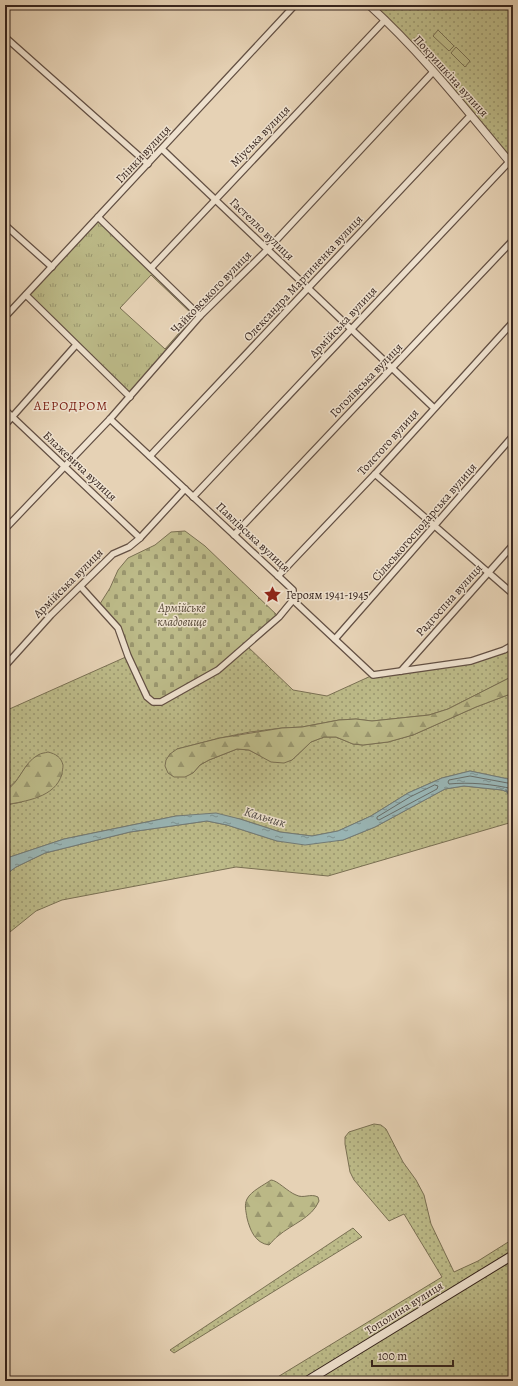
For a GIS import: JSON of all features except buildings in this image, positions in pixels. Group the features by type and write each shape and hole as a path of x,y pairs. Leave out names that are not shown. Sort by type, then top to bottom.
{"main road":[{"name":"Тополина вулиця","path":"307,1381 513,1254"}],"street":[{"name":"Глінки вулиця","path":"5,317 295,5"},
{"name":"Покришкіна вулиця","path":"368,5 385,20 433,72 511,164"},
{"name":"Міуська вулиця","path":"151,268 385,20"},
{"path":"5,37 148,164"},
{"name":"Чайковського вулиця","path":"5,529 110,419 200,316 268,250 433,72"},
{"name":"Олександра Мартиненка вулиця","path":"150,456 471,115"},
{"name":"Гастелло вулиця","path":"162,149 434,408"},
{"name":"Армійська вулиця","path":"194,497 352,329 511,164"},
{"path":"98,217 200,316"},
{"path":"5,225 52,267"},
{"name":"Гоголівська вулиця","path":"234,535 513,240"},
{"path":"26,295 130,397"},
{"name":"Толстого вулиця","path":"278,576 375,474 513,322"},
{"path":"5,425 76,345"},
{"name":"Блажевича вулиця","path":"5,410 140,538"},
{"name":"Павлівська вулиця","path":"110,419 293,590 293,600 373,675 401,671"},
{"name":"Сільськогосподарська вулиця","path":"335,640 513,436"},
{"path":"375,474 513,594"},
{"name":"Армійська вулиця","path":"5,666 51,615 113,554 129,547 140,538 186,490"},
{"name":"Радгоспна вулиця","path":"401,671 513,545"},
{"path":"81,587 118,628 147,697 153,702 161,702 218,670 279,617 293,600"},
{"path":"401,671 471,661 504,650 513,645"}],"green space":[{"path":"370,5 513,5 513,166 471,115"},
{"path":"438,30 454,46 449,51 433,36"},
{"path":"456,47 470,61 465,67 451,53"},
{"path":"98,220 198,316 130,394 28,295","holes":["151,275 194,316 165,349 120,308"]},
{"name":"Армійське кладовище","path":"185,531 205,546 279,617 218,670 161,702 147,697 118,628 98,607 110,588 118,570 128,558 155,545 171,532"},
{"path":"513,645 513,676 448,709 429,715 372,721 356,719 339,720 302,727 250,732 177,749 193,773 200,765 209,760 237,749 249,750 259,755 292,760 311,742 324,737 336,737 353,744 363,745 388,742 413,735 476,707 513,693 513,780 470,771 442,778 408,793 371,816 338,831 312,836 280,832 240,819 176,816 64,839 10,857 5,862 5,805 22,802 27,765 17,780 5,791 5,711 128,656 247,646 293,690 327,696 373,675 471,661"},
{"path":"513,676 513,693 476,707 413,735 388,742 363,745 353,744 336,737 324,737 311,742 292,760 284,763 271,762 249,750 237,749 209,760 200,765 193,773 185,777 174,777 168,773 165,766 166,760 170,754 177,749 220,738 282,728 302,727 339,720 356,719 372,721 429,715 448,709"},
{"path":"48,752 58,756 63,765 62,774 58,782 53,788 38,797 5,805 5,791 14,783 33,759 39,754"},
{"path":"464,786 502,790 513,794 513,826 509,823 328,876 236,867 62,900 36,911 5,936 5,875 16,867 45,853 130,832 207,821 227,825 277,841 343,840 375,827 445,789"},
{"path":"374,1124 381,1125 386,1129 403,1162 416,1180 424,1195 431,1224 454,1272 478,1261 513,1239 513,1381 271,1381 442,1277 404,1214 389,1221 354,1180 350,1172 345,1137 349,1132"},
{"path":"271,1180 296,1195 315,1196 318,1197 319,1201 312,1212 283,1232 269,1245 260,1242 254,1235 248,1223 245,1206 251,1193"},
{"path":"353,1228 362,1237 174,1353 170,1350"}],"water":[{"path":"470,771 513,780 513,794 502,790 464,786 445,789 375,827 343,840 305,845 277,841 227,825 207,821 130,832 45,853 16,867 5,875 5,862 10,857 64,839 176,816 216,813 280,832 312,836 338,831 371,816 408,793 442,778"}],"waterway":[{"path":"506,790 513,802"}],"place":[{"name":"Героям 1941-1945","path":"273,595"}],"district":[{"name":"АЕРОДРОМ","path":"71,405"}],"water label":[{"name":"Кальчик","path":"265,817"}]}
